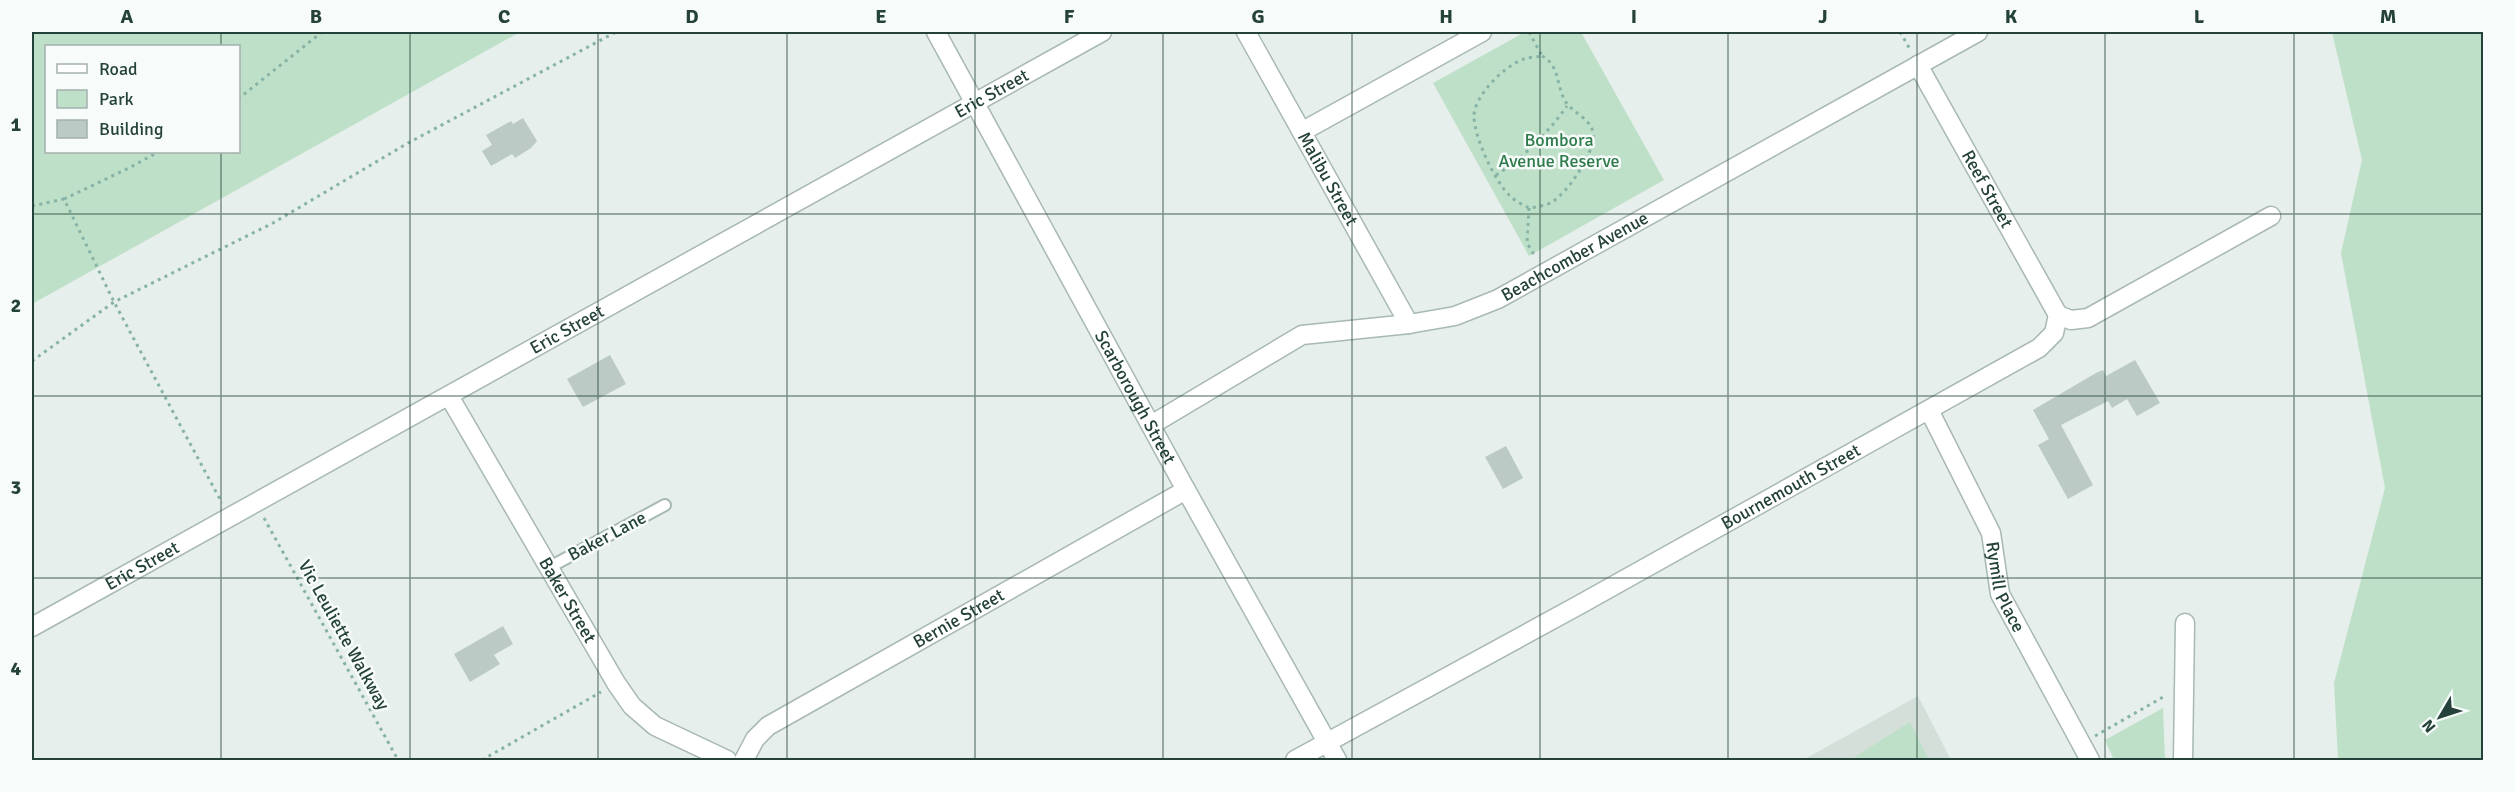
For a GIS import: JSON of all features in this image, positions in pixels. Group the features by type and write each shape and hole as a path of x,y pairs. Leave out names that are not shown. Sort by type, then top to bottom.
{"street":[{"name":"Scarborough Street","path":"936,32 1186,490 1337,760"},
{"name":"Eric Street","path":"32,627 1102,32"},
{"name":"Malibu Street","path":"1246,32 1409,324"},
{"path":"1303,131 1482,32"},
{"name":"Beachcomber Avenue","path":"1151,425 1302,335 1409,324 1455,316 1498,299 1978,32"},
{"name":"Reef Street","path":"1918,65 2058,315"},
{"path":"2058,315 2071,320 2088,318 2271,216"},
{"name":"Bournemouth Street","path":"1295,760 2039,348 2054,333 2058,315"},
{"name":"Baker Street","path":"449,396 616,683 632,706 655,726 727,760"},
{"name":"Rymill Place","path":"1929,410 1991,533 2000,594 2090,760"},
{"name":"Bernie Street","path":"744,760 755,739 768,726 1186,490"},
{"path":"2183,760 2185,623"}],"lane":[{"name":"Baker Lane","path":"548,567 665,505"}],"path":[{"path":"240,97 322,32"},
{"path":"32,361 114,302 273,224 408,143 616,32"},
{"path":"1529,32 1542,56 1550,60 1555,67 1559,88 1567,105 1586,120 1593,131 1592,145 1581,167 1553,202 1529,208 1509,196 1496,175 1478,138 1474,115 1486,88 1505,70 1523,59 1542,56"},
{"path":"1496,175 1518,162 1557,120 1567,105"},
{"path":"32,206 64,199 156,153"},
{"path":"64,199 114,302 230,518"},
{"path":"1529,208 1527,243 1545,274"},
{"name":"Vic Leuliette Walkway","path":"267,523 398,760"},
{"path":"482,760 616,683"},
{"path":"2081,744 2184,686"}],"shaded area":[{"path":"1918,696 1951,760 1803,760"}],"green space":[{"path":"32,32 520,32 32,304"},
{"name":"Bombora Avenue Reserve","path":"1525,32 1581,32 1664,180 1529,256 1433,83"},
{"path":"2332,32 2483,32 2483,760 2338,760 2334,683 2385,488 2341,253 2362,160"},
{"path":"2163,708 2165,760 2114,760 2105,740"},
{"path":"1910,722 1929,760 1850,760"}],"building":[{"path":"523,118 537,141 531,148 515,158 512,154 491,166 482,151 492,145 486,135 511,121 513,124"},
{"path":"610,355 626,384 583,407 567,379"},
{"path":"2135,360 2160,403 2137,416 2127,399 2112,408 2108,401 2061,425 2093,485 2068,499 2038,445 2049,439 2033,410 2096,373 2103,370 2106,376"},
{"path":"1506,446 1523,478 1503,489 1485,457"},
{"path":"503,626 513,644 494,655 500,664 470,682 454,654"}]}
